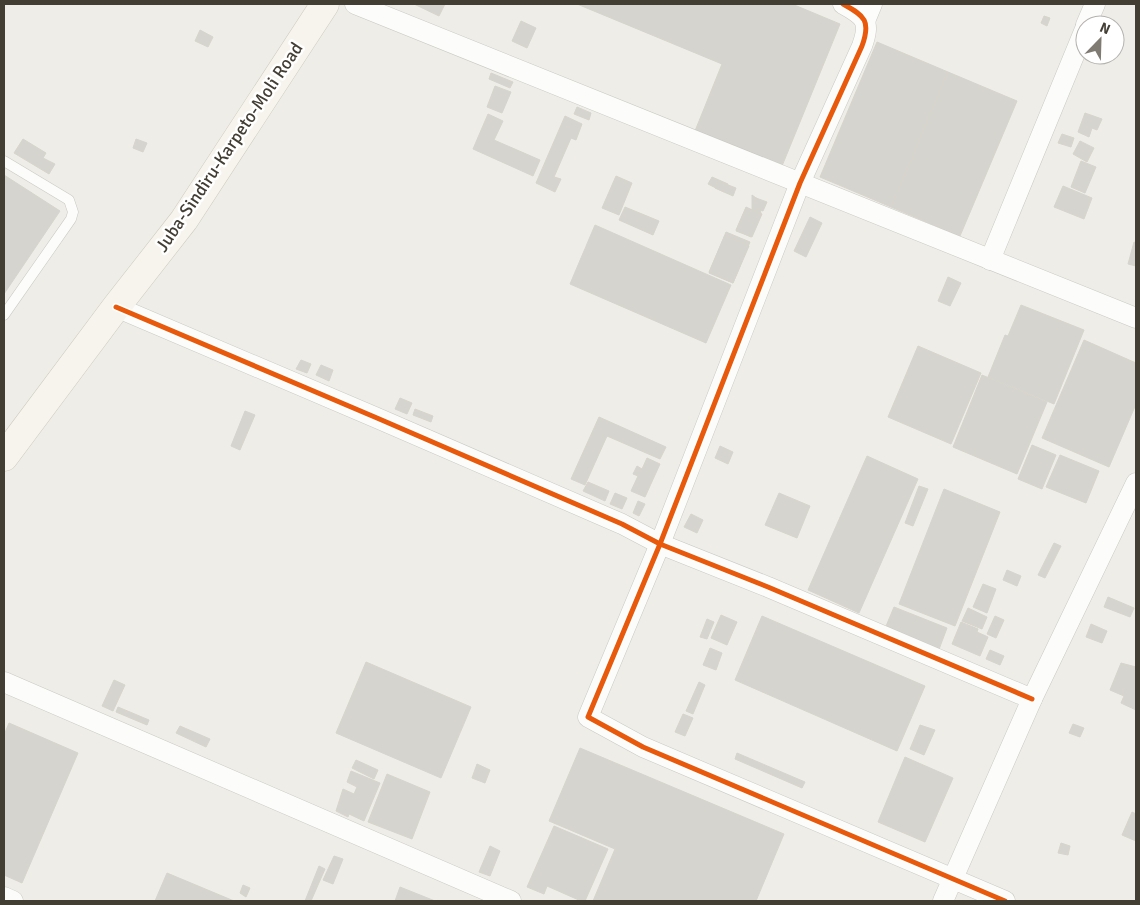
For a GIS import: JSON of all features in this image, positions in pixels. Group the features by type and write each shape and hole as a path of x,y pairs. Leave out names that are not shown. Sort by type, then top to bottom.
{"main road":[{"name":"Juba-Sindiru-Karpeto-Moli Road","path":"4,457 116,307 184,220 325,4"}],"street":[{"path":"355,4 1136,318"},
{"path":"843,4 854,10 869,12 867,31 862,46 800,183 660,544 588,718 642,747 1005,901"},
{"path":"990,260 1075,53"},
{"path":"116,307 622,524 660,544 768,587 1032,699"},
{"path":"943,901 1032,699 1136,483"},
{"path":"4,682 511,901"},
{"path":"4,897 13,901"}],"lane":[{"path":"4,161 69,200 73,212 71,218 4,315"}],"building":[{"path":"414,4 445,4 439,16"},
{"path":"577,4 792,4 840,24 782,166 695,131 722,64"},
{"path":"1044,16 1050,18 1047,26 1041,23"},
{"path":"521,21 536,28 527,48 512,41"},
{"path":"200,30 213,37 208,47 195,41"},
{"path":"877,42 948,72 891,207 820,177"},
{"path":"948,72 1017,101 960,236 891,207"},
{"path":"491,73 513,82 510,88 489,79"},
{"path":"495,86 511,92 502,113 487,107"},
{"path":"577,107 591,113 589,120 574,114"},
{"path":"1085,113 1102,119 1097,130 1092,128 1089,137 1078,132"},
{"path":"488,114 503,121 494,140 540,160 533,176 473,149"},
{"path":"565,116 582,124 576,140 571,138 554,177 561,179 555,192 536,183"},
{"path":"1062,134 1074,138 1071,147 1058,143"},
{"path":"23,139 46,153 43,158 55,164 49,174 14,153"},
{"path":"136,139 147,143 143,152 133,148"},
{"path":"1080,141 1094,148 1087,162 1073,154"},
{"path":"1081,161 1096,167 1085,193 1071,187"},
{"path":"4,175 60,211 4,294"},
{"path":"616,176 632,183 619,215 602,208"},
{"path":"712,177 728,184 724,192 708,184"},
{"path":"718,181 736,188 733,196 715,188"},
{"path":"1063,186 1092,198 1084,219 1054,207"},
{"path":"752,195 759,200 761,214 752,210"},
{"path":"756,198 767,202 763,211 753,207"},
{"path":"625,207 659,221 653,235 619,220"},
{"path":"746,207 761,214 751,237 736,230"},
{"path":"746,208 762,214 752,237 736,231"},
{"path":"810,217 822,223 806,257 794,251"},
{"path":"595,225 731,285 706,343 570,284"},
{"path":"726,232 750,242 733,283 709,273"},
{"path":"725,235 749,246 733,283 709,272"},
{"path":"1134,242 1136,243 1136,266 1128,264"},
{"path":"948,277 961,283 950,306 938,301"},
{"path":"1021,305 1084,330 1054,404 988,377 1005,335 1008,336"},
{"path":"1084,340 1136,363 1136,404 1109,467 1042,438"},
{"path":"918,346 981,373 951,444 888,417"},
{"path":"301,360 311,364 307,373 296,369"},
{"path":"321,365 333,370 329,381 316,375"},
{"path":"982,375 1047,402 1017,474 953,447"},
{"path":"400,398 412,403 407,414 395,409"},
{"path":"415,409 433,416 431,422 413,415"},
{"path":"245,411 255,415 240,450 231,446"},
{"path":"599,417 666,447 660,459 607,436 585,485 571,479"},
{"path":"1032,445 1056,455 1042,489 1018,479"},
{"path":"720,446 733,452 728,464 715,458"},
{"path":"1060,455 1099,471 1086,503 1046,487"},
{"path":"867,456 918,479 859,613 808,590"},
{"path":"647,458 660,464 645,497 631,491 638,476 633,474 637,466 642,469"},
{"path":"588,482 609,491 605,501 583,491"},
{"path":"919,486 928,489 913,526 905,523"},
{"path":"944,489 1000,512 955,626 899,604"},
{"path":"615,493 627,498 622,509 610,504"},
{"path":"779,493 810,506 797,538 765,525"},
{"path":"638,501 645,504 639,516 633,513"},
{"path":"691,514 703,520 697,533 684,527"},
{"path":"1054,543 1061,546 1045,578 1038,575"},
{"path":"1007,570 1021,576 1017,586 1003,580"},
{"path":"983,584 996,589 987,613 973,607"},
{"path":"1108,597 1134,608 1130,617 1104,607"},
{"path":"894,607 947,628 938,652 884,631"},
{"path":"968,608 987,617 982,629 962,621"},
{"path":"721,615 737,622 727,645 711,638"},
{"path":"762,616 925,686 897,751 735,680"},
{"path":"995,616 1004,620 996,638 987,634"},
{"path":"707,619 714,622 707,639 700,637"},
{"path":"961,622 978,629 977,632 988,637 980,656 952,644"},
{"path":"1091,624 1107,631 1102,643 1086,637"},
{"path":"710,648 722,653 716,670 703,665"},
{"path":"990,650 1004,656 1000,665 986,659"},
{"path":"366,662 471,707 441,778 336,733"},
{"path":"1121,663 1136,667 1136,710 1121,703 1124,696 1110,690"},
{"path":"114,680 125,685 113,711 102,706"},
{"path":"699,682 705,685 693,714 686,711"},
{"path":"118,707 149,720 147,725 116,712"},
{"path":"683,714 693,718 685,736 675,732"},
{"path":"9,723 78,753 22,883 4,875 4,735"},
{"path":"1073,724 1084,728 1080,737 1069,733"},
{"path":"920,725 935,730 924,755 910,749"},
{"path":"180,726 210,739 206,747 176,733"},
{"path":"580,748 784,834 756,901 593,901 615,849 549,821"},
{"path":"737,753 805,782 802,788 735,759"},
{"path":"905,757 953,778 925,842 878,822"},
{"path":"356,760 378,770 374,779 352,768"},
{"path":"477,764 490,770 485,783 472,778"},
{"path":"351,771 380,783 364,821 349,814 348,817 336,811 343,789 354,794 357,787 347,782"},
{"path":"387,774 430,792 412,839 368,822"},
{"path":"1132,812 1136,814 1136,841 1122,835"},
{"path":"554,826 608,849 585,901 547,886 544,894 527,887"},
{"path":"1061,843 1070,846 1068,855 1058,853"},
{"path":"490,846 500,851 490,876 479,872"},
{"path":"334,856 343,859 333,884 323,880"},
{"path":"319,866 325,869 311,901 305,901"},
{"path":"167,873 234,901 155,901"},
{"path":"243,885 250,888 246,897 240,893"},
{"path":"400,887 435,901 395,901"}],"cycle path":[{"path":"843,4 857,12 864,20 866,25 865,38 800,183 660,544 588,717 643,747 1005,901"},
{"path":"116,307 622,524 660,544 768,587 1032,699"}]}
